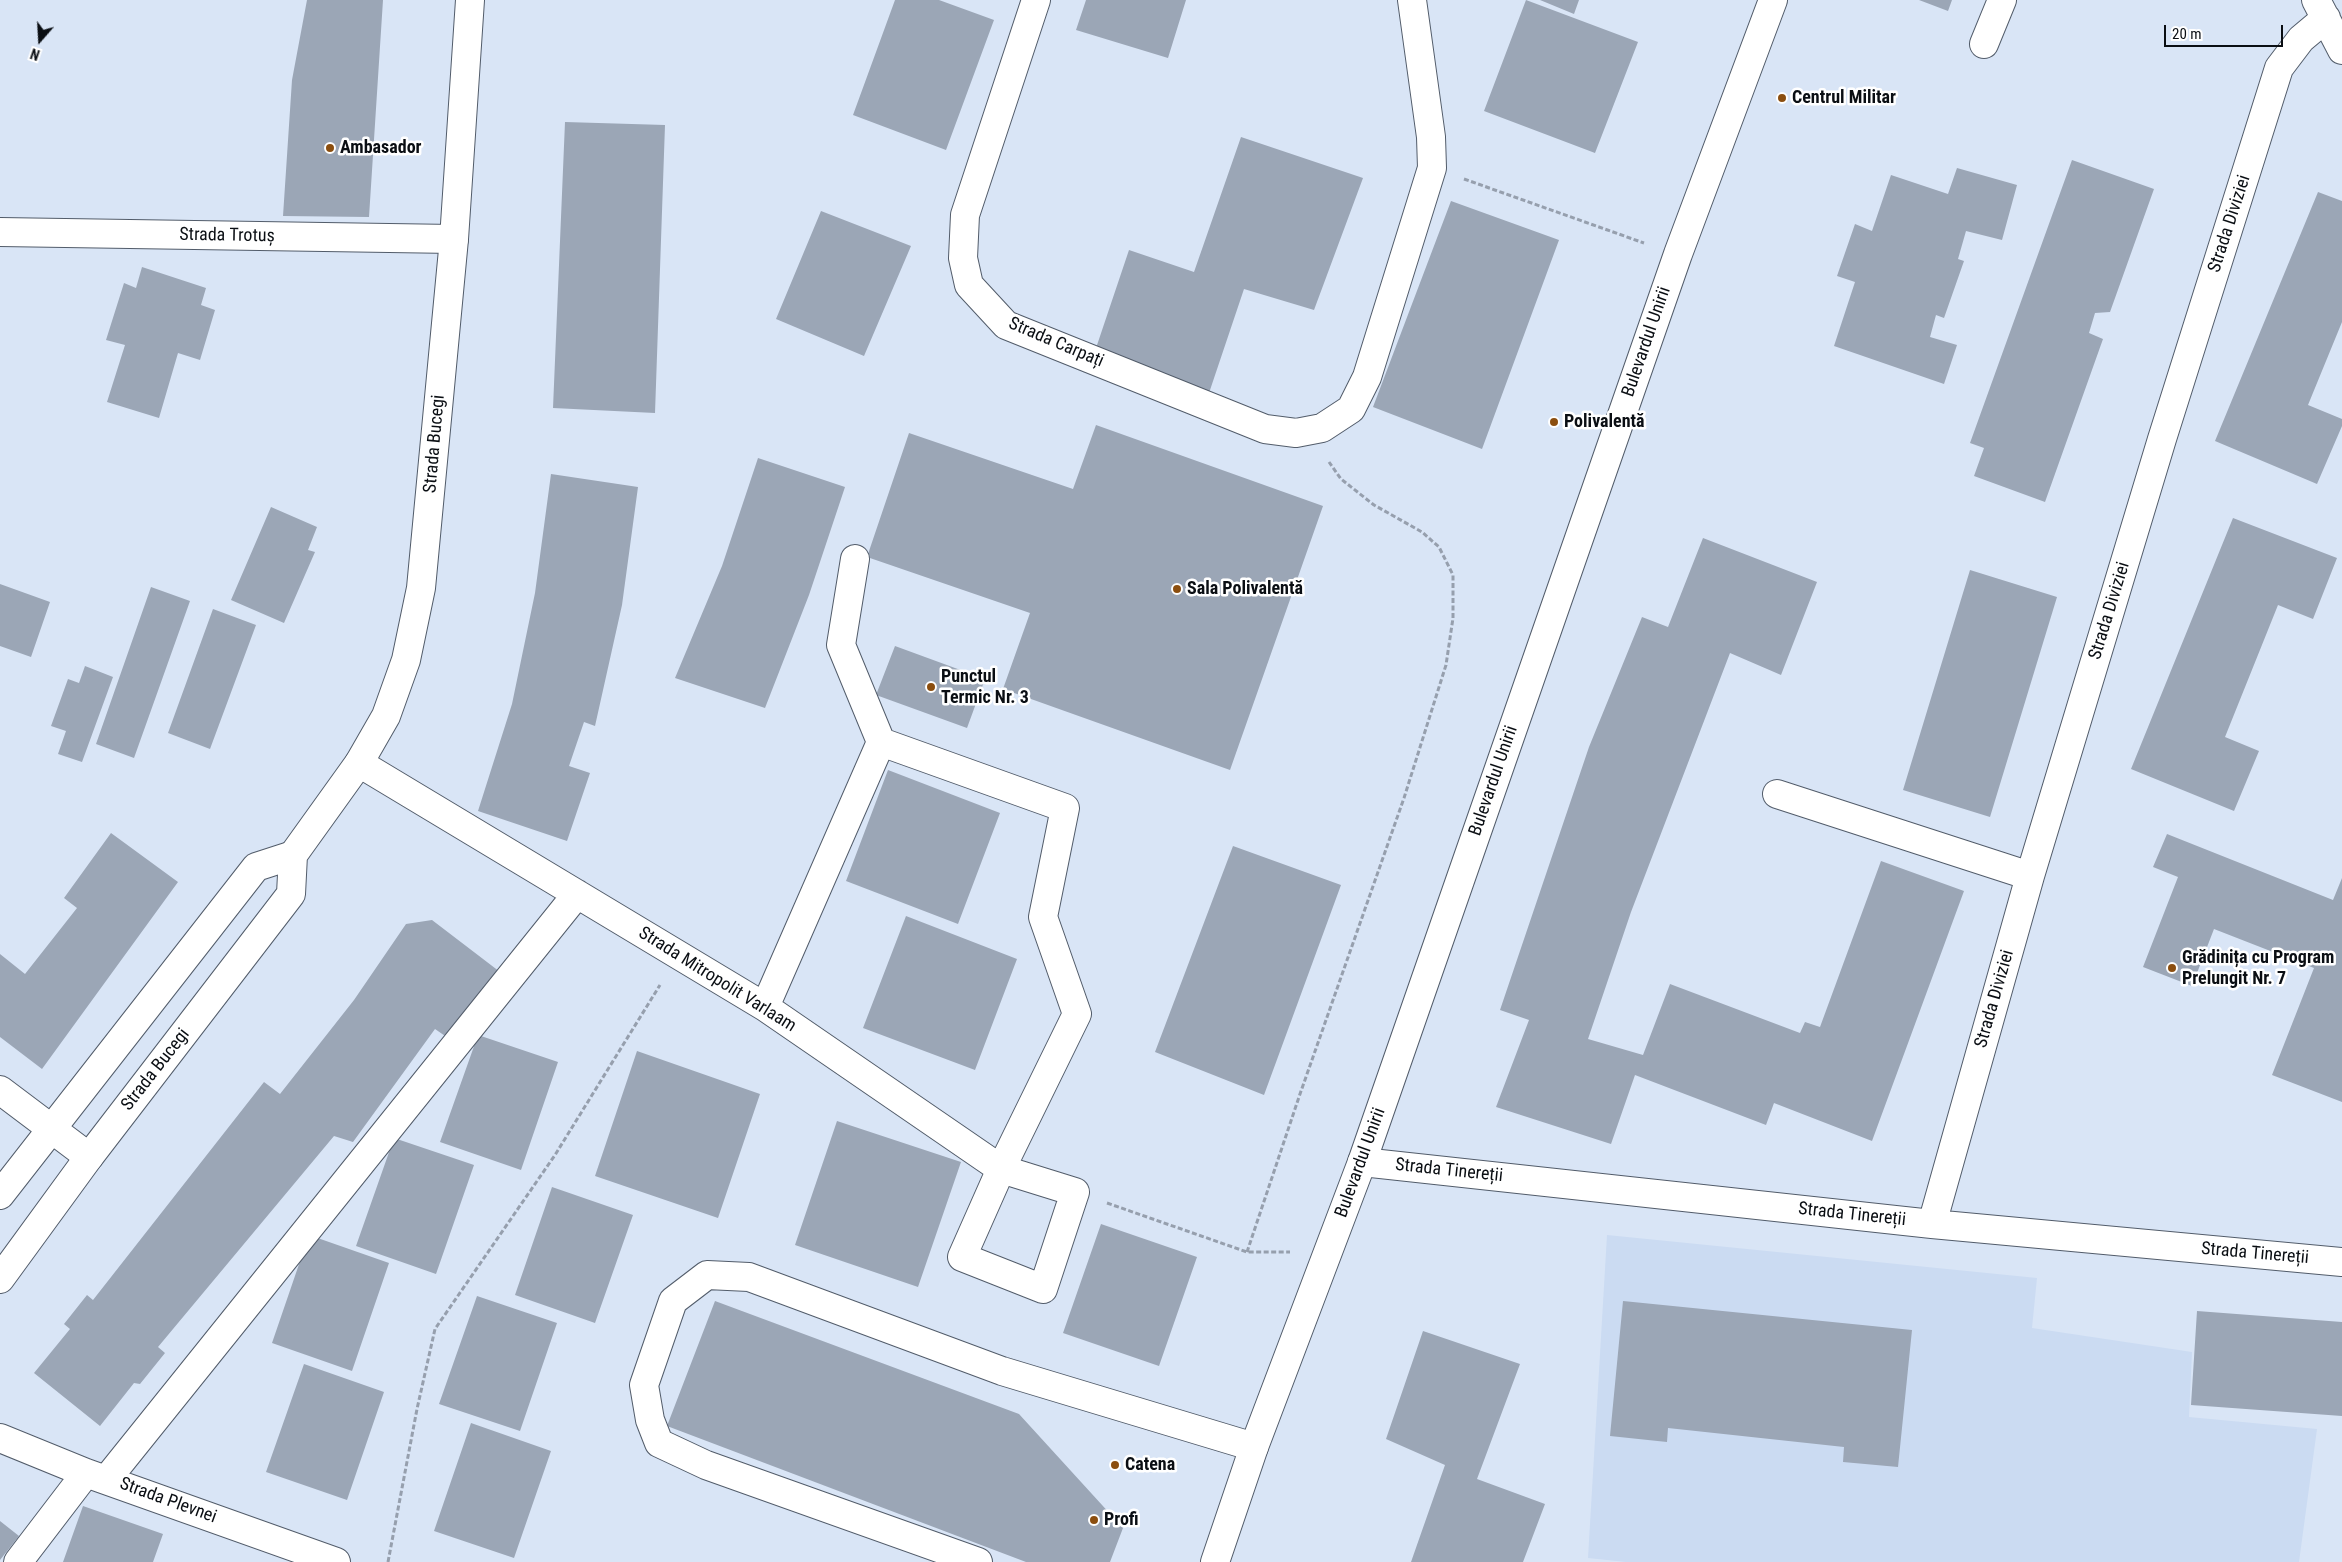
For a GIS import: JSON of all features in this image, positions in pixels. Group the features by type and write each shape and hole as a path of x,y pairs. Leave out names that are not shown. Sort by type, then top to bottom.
{"street":[{"name":"Strada Bucegi","path":"0,1280 89,1157 291,894 293,855 359,763 386,716 406,660 421,588 454,240 470,0"},
{"name":"Strada Carpați","path":"1036,0 965,215 963,258 969,285 1006,325 1265,429 1296,433 1322,428"},
{"path":"1322,428 1351,409 1367,377 1432,168 1431,137 1412,0"},
{"name":"Bulevardul Unirii","path":"1215,1562 1254,1447 1362,1162 1678,254 1773,0"},
{"path":"1984,44 2002,0"},
{"path":"2321,9 2342,50"},
{"name":"Strada Diviziei","path":"1932,1224 2030,876 2162,438 2279,68 2321,9"},
{"name":"Strada Trotuș","path":"0,232 454,240"},
{"path":"765,1007 881,742 841,645 855,559"},
{"path":"881,742 1065,808 1042,917 1077,1014 1001,1169 962,1257 1043,1289 1075,1192"},
{"name":"Strada Mitropolit Varlaam","path":"359,763 765,1007 1001,1169 1075,1192"},
{"path":"1777,794 2030,876"},
{"path":"0,1195 256,867 293,855"},
{"path":"18,1562 97,1476 577,894"},
{"path":"0,1090 89,1157"},
{"name":"Strada Tinereții","path":"1362,1162 1932,1224 2342,1262"},
{"path":"978,1562 706,1465 659,1443 650,1420 644,1385 673,1301 707,1275 748,1277 1002,1371 1254,1447"},
{"name":"Strada Plevnei","path":"0,1438 97,1476 336,1562"}],"path":[{"path":"1432,168 1678,254"},
{"path":"1247,1252 1300,1094 1404,798 1446,665 1453,618 1453,575 1439,548 1422,532 1374,505 1341,479 1322,451 1322,428"},
{"path":"388,1562 417,1409 435,1329 556,1155 678,955"},
{"path":"1075,1192 1247,1252 1329,1252"}],"shaded area":[{"path":"1607,1235 2037,1278 2032,1328 2192,1352 2189,1417 2317,1429 2299,1562 1626,1562 1588,1558"}],"building":[{"name":"Ambasador","path":"307,0 383,0 369,217 283,216 292,80"},
{"path":"895,0 939,0 994,20 946,150 853,115"},
{"path":"1086,0 1186,0 1168,58 1076,30"},
{"path":"1526,0 1638,42 1595,153 1484,111"},
{"path":"1540,0 1579,0 1574,14"},
{"path":"1919,0 1952,0 1948,11"},
{"path":"565,122 665,125 655,413 553,408"},
{"path":"1241,137 1363,178 1314,310 1244,289 1208,396 1093,357 1129,250 1194,272"},
{"path":"2072,160 2154,189 2110,312 2095,313 2089,333 2103,339 2045,502 1974,476 1984,448 1970,443"},
{"path":"1957,168 2017,185 2002,240 1966,231 1958,259 1964,261 1944,318 1936,315 1930,337 1957,345 1944,384 1834,346 1855,282 1837,276 1855,224 1872,231 1891,175 1948,194"},
{"path":"2318,192 2342,201 2342,322 2308,405 2342,419 2342,426 2317,484 2215,441"},
{"path":"1451,201 1559,240 1482,449 1373,407"},
{"path":"821,211 911,246 864,356 776,319"},
{"path":"142,267 206,288 201,305 215,310 200,360 178,353 159,418 107,402 125,345 106,340 124,283 136,288"},
{"path":"1096,425 1323,506 1230,770 1003,689 1030,613 867,557 909,433 1073,489"},
{"path":"758,458 845,487 809,595 765,708 675,678 722,566"},
{"path":"551,474 638,487 622,605 595,726 584,722 569,766 590,773 567,841 478,811 512,704 535,593"},
{"path":"271,507 317,527 308,550 315,552 284,623 231,600"},
{"path":"2233,518 2337,558 2313,619 2278,605 2225,737 2259,751 2234,811 2131,769"},
{"path":"1703,538 1817,582 1781,675 1730,653 1631,912 1588,1039 1643,1055 1670,984 1800,1033 1805,1022 1820,1027 1881,861 1964,891 1872,1141 1774,1103 1766,1125 1635,1075 1611,1144 1496,1107 1529,1020 1500,1010 1589,747 1642,617 1668,627"},
{"path":"1970,570 2057,597 1990,817 1903,790"},
{"path":"0,584 50,602 31,657 0,646"},
{"path":"151,587 190,601 134,758 96,744"},
{"path":"213,609 256,625 210,749 168,733"},
{"name":"Punctul Termic Nr. 3","path":"895,646 985,679 967,728 876,695"},
{"path":"85,666 113,677 82,762 58,754 66,731 51,726 68,679 79,683"},
{"path":"888,770 1000,813 958,924 846,881"},
{"path":"111,833 178,882 42,1069 0,1037 0,954 25,974 77,908 64,898"},
{"name":"Grădinița cu Program Prelungit Nr. 7","path":"2167,834 2333,900 2342,878 2342,1102 2272,1075 2314,968 2214,929 2192,986 2143,967 2178,877 2153,867"},
{"path":"1233,846 1341,885 1264,1095 1155,1052"},
{"path":"906,916 1017,959 975,1070 863,1028"},
{"path":"432,920 504,975 451,1040 435,1029 353,1142 334,1136 158,1347 165,1353 140,1384 134,1383 100,1426 34,1373 70,1329 64,1324 87,1295 93,1300 264,1082 280,1094 354,1000 406,924"},
{"path":"478,1035 558,1062 521,1170 440,1142"},
{"path":"637,1051 760,1094 718,1218 595,1176"},
{"path":"837,1121 961,1162 918,1287 795,1245"},
{"path":"394,1138 474,1165 436,1274 356,1246"},
{"path":"552,1187 633,1215 595,1323 515,1295"},
{"path":"1101,1224 1197,1257 1159,1366 1063,1333"},
{"path":"309,1235 389,1263 352,1371 272,1343"},
{"path":"477,1296 557,1323 520,1431 439,1404"},
{"path":"715,1301 1019,1414 1123,1528 1110,1562 1026,1562 667,1426"},
{"path":"1623,1301 1912,1330 1898,1467 1843,1462 1844,1447 1668,1428 1667,1442 1610,1436"},
{"path":"2197,1311 2342,1322 2342,1416 2191,1405"},
{"path":"1423,1331 1520,1364 1477,1479 1545,1504 1523,1562 1411,1562 1445,1465 1386,1439"},
{"path":"304,1364 384,1392 347,1500 266,1472"},
{"path":"471,1423 551,1451 514,1558 434,1531"},
{"path":"83,1506 163,1534 153,1562 63,1562"},
{"path":"0,1521 19,1536 0,1560"}],"place":[{"name":"Centrul Militar","path":"1782,98"},
{"name":"Ambasador","path":"330,148"},
{"name":"Polivalentă","path":"1554,422"},
{"name":"Sala Polivalentă","path":"1177,589"},
{"name":"Punctul Termic Nr. 3","path":"931,687"},
{"name":"Grădinița cu Program Prelungit Nr. 7","path":"2172,968"},
{"name":"Catena","path":"1115,1465"},
{"name":"Profi","path":"1094,1520"}]}
